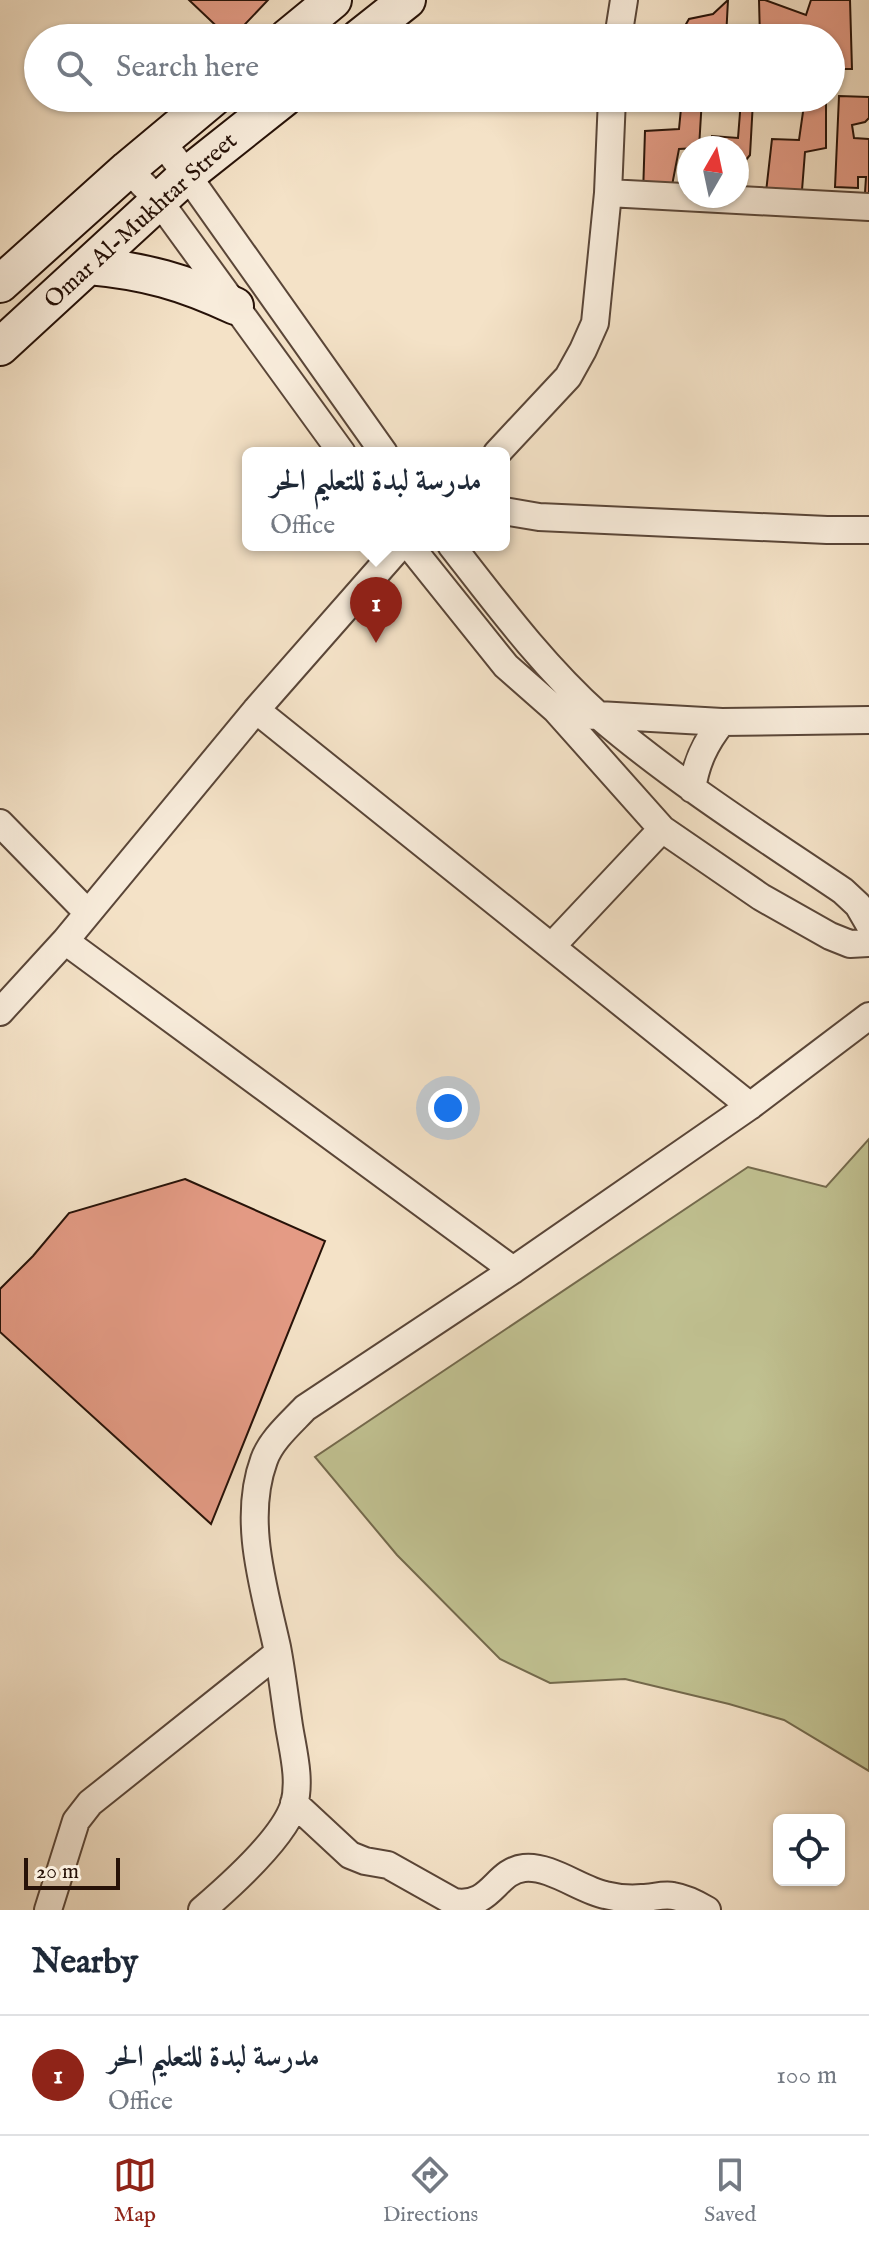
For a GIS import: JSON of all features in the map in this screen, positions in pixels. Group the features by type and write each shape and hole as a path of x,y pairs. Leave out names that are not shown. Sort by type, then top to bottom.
{"street":[{"path":"304,24 333,0"},
{"path":"377,24 407,0"},
{"path":"620,24 624,0"},
{"name":"Omar Al-Mukhtar Street","path":"0,284 196,112"},
{"name":"Omar Al-Mukhtar Street","path":"0,347 187,175 266,112"},
{"path":"503,447 568,377 595,323 608,193 611,112"},
{"path":"161,141 380,447"},
{"path":"128,169 159,201 338,447"},
{"path":"608,193 869,207"},
{"path":"89,266 127,269 165,277 201,289 235,306"},
{"path":"510,512 539,517 869,530"},
{"path":"0,1012 65,941 256,710 396,551"},
{"path":"414,551 506,666 556,710 662,829 761,897 830,936 850,944 869,943"},
{"path":"456,551 509,619 598,715 692,789 843,891 858,905 869,924"},
{"path":"256,710 750,1106"},
{"path":"556,710 587,716 722,722 869,720"},
{"path":"692,789 701,754 722,722"},
{"path":"0,823 87,912"},
{"path":"552,946 662,829"},
{"path":"65,941 513,1270"},
{"path":"202,1910 274,1840 294,1803 297,1780 278,1653 257,1554 256,1489 264,1458 280,1435 305,1408 513,1270 750,1106 869,1016"},
{"path":"48,1910 76,1821 90,1803 278,1653"},
{"path":"294,1803 350,1855 388,1865 454,1902 478,1901 510,1874 523,1868 578,1883 602,1895 643,1904 672,1896 707,1910"}],"green space":[{"path":"869,1139 869,1771 784,1720 625,1679 550,1683 500,1659 397,1555 315,1457 748,1167 826,1187"}],"building":[{"path":"189,0 268,0 245,24 214,24"},
{"path":"728,0 727,24 686,24 689,19 713,14"},
{"path":"759,0 806,15 811,0 850,0 852,69 845,69 845,24 760,24"},
{"path":"845,96 869,97 869,118 852,125 854,138 869,139 869,194 865,193 866,177 858,177 858,188 835,187 838,112 845,112"},
{"path":"681,112 701,112 700,136 677,136 677,159 670,196 643,195 645,131 679,129"},
{"path":"740,112 752,112 750,155 749,136 738,136"},
{"path":"803,112 826,112 826,148 805,152 801,203 765,201 772,139 799,140"},
{"path":"185,1179 325,1241 211,1524 0,1332 0,1289 69,1213"}],"place":[{"name":"مدرسة لبدة للتعليم الحر","path":"376,643"}]}
